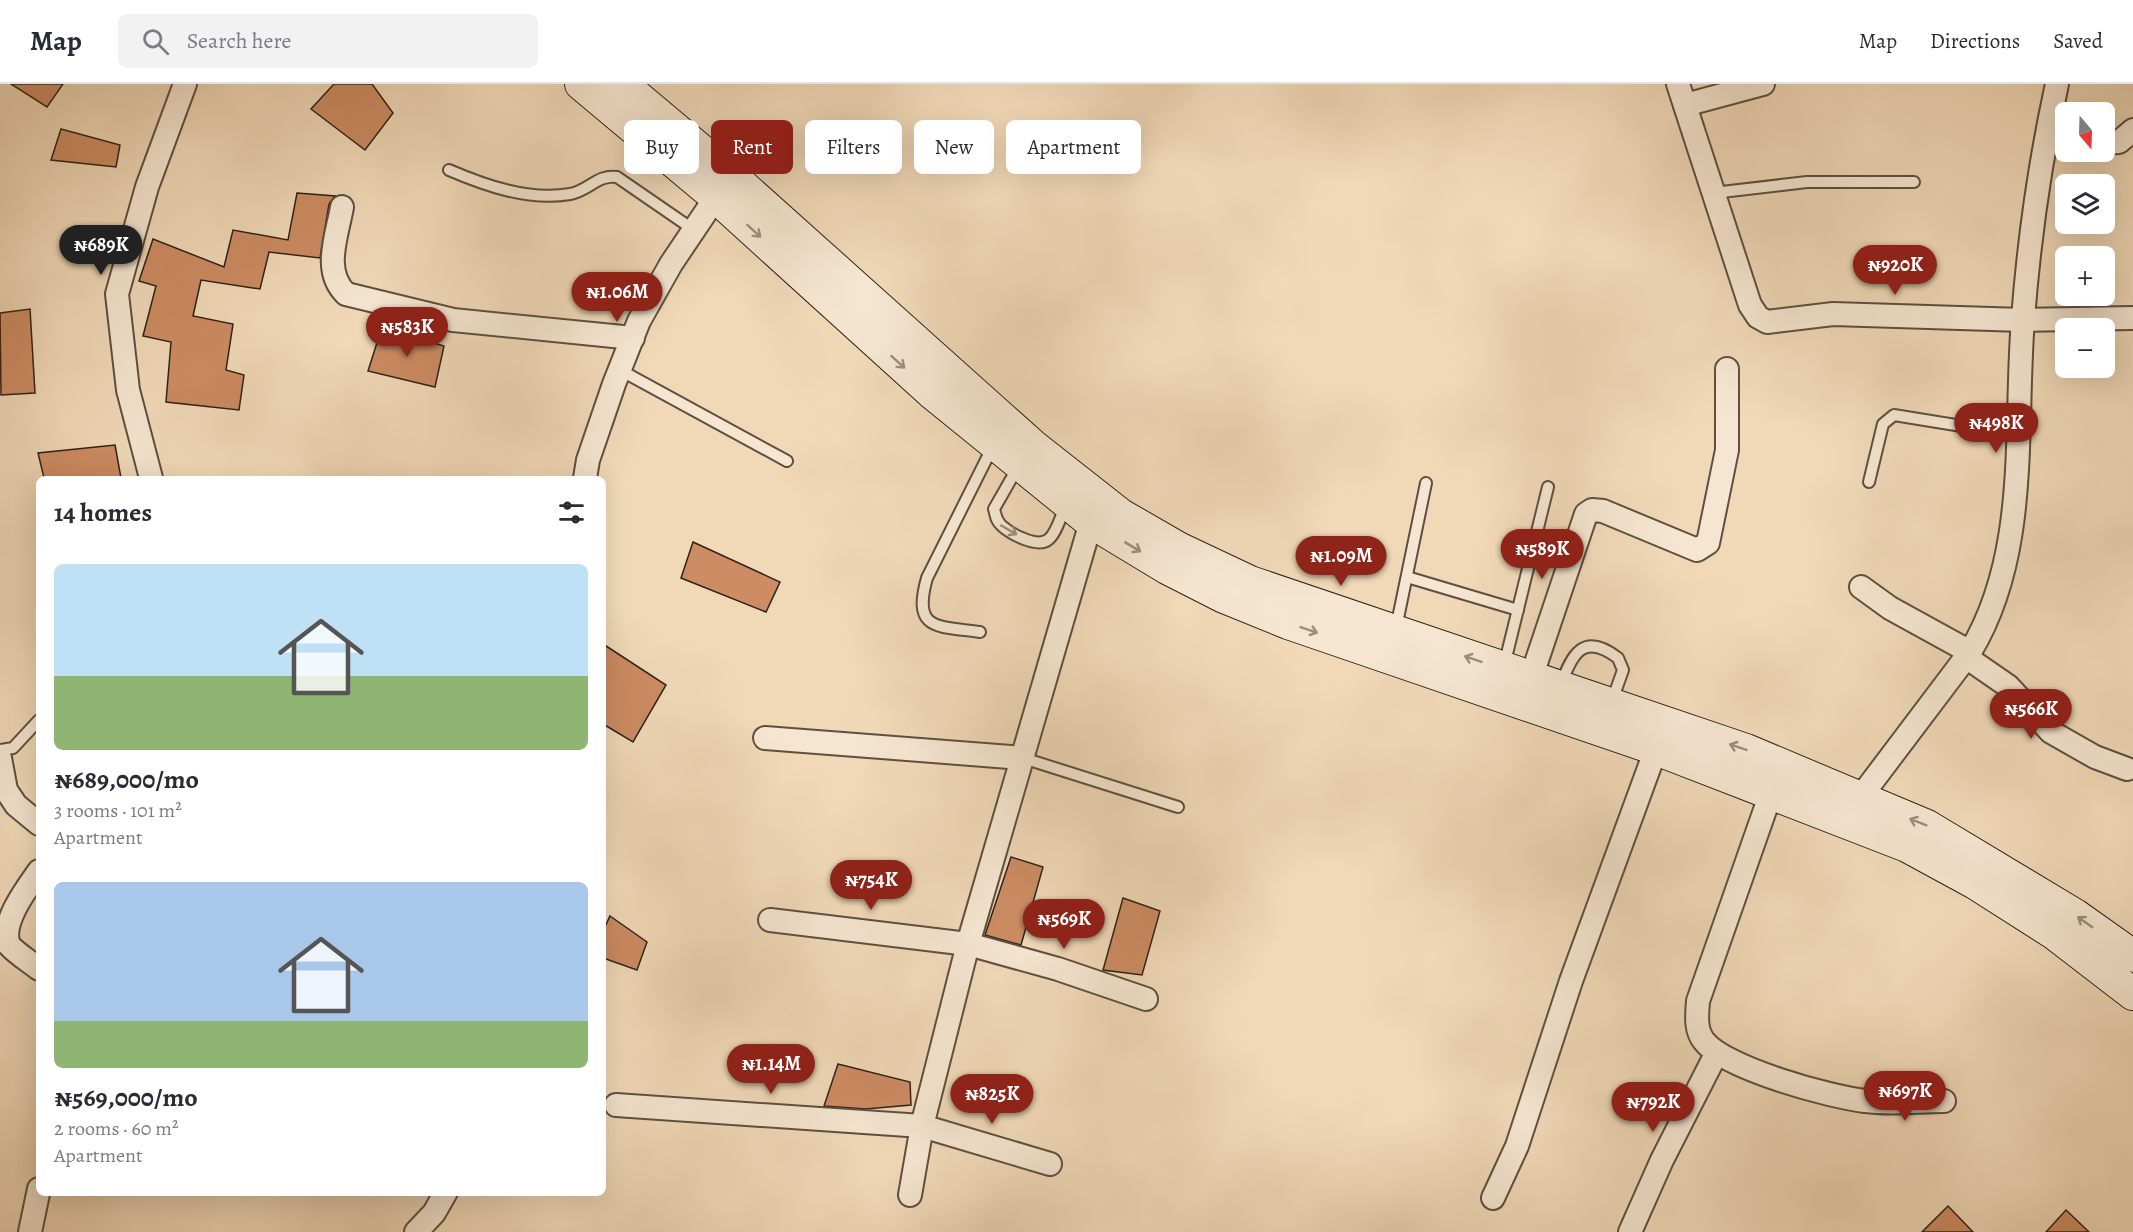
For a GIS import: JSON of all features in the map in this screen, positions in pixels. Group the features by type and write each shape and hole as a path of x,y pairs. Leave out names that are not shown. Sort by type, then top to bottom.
{"main road":[{"path":"581,84 726,188 1032,445 1120,515 1180,549 1250,582 1746,750 1927,826 2075,915 2133,956"},
{"path":"622,84 931,392 1091,522 1176,573 1224,597 1277,619 1656,749 1907,846 1965,877 2055,934 2133,994"}],"street":[{"path":"1763,84 1681,95 1750,305 1758,317 1767,322 1833,314 2023,320 2133,318"},
{"path":"2056,84 2056,102"},
{"path":"150,476 128,390 117,294 176,87"},
{"path":"2115,142 2119,142 2133,130"},
{"path":"1859,799 1968,655 1985,627 2002,578 2013,523 2023,320 2033,207 2055,137"},
{"path":"585,476 588,460 633,338 671,264 726,188"},
{"path":"342,207 332,266 336,285 346,294 453,320 633,338"},
{"path":"1531,678 1586,514 1592,510 1603,511 1697,550 1708,543 1727,450 1727,369"},
{"path":"910,1195 922,1126 968,944 1091,522"},
{"path":"1861,587 1890,608 1968,655 2007,686 2050,732 2096,757 2127,769"},
{"path":"765,738 1023,758"},
{"path":"1493,1198 1517,1146 1570,981 1656,749"},
{"path":"0,758 6,790 16,805 36,822"},
{"path":"1771,793 1698,1001 1696,1022 1702,1039 1716,1054 1758,1073 1866,1101 1944,1101"},
{"path":"36,875 8,913 3,927 8,944 36,967"},
{"path":"770,920 968,944 1058,969 1146,999"},
{"path":"1630,1232 1662,1160 1716,1054"},
{"path":"616,1105 922,1126 1050,1164"},
{"path":"30,1232 38,1196"},
{"path":"416,1232 434,1213 444,1196"}],"lane":[{"path":"449,170 499,189 552,194 572,194 606,176 616,177 694,230"},
{"path":"1713,193 1807,182 1914,183"},
{"path":"620,370 787,461"},
{"path":"1869,482 1883,424 1894,415 2017,435"},
{"path":"980,632 940,627 927,620 922,610 923,593 927,578 994,443"},
{"path":"1019,464 994,509 997,520 1003,528 1036,543 1043,543 1051,538 1067,502"},
{"path":"1396,631 1426,483"},
{"path":"1548,487 1518,610 1531,678 1586,647 1598,648 1618,658 1623,670 1611,704"},
{"path":"1407,577 1518,610"},
{"path":"0,750 13,748 36,723"},
{"path":"1023,758 1178,807"}],"building":[{"path":"11,84 63,84 47,107"},
{"path":"334,84 372,84 393,113 365,150 311,109"},
{"path":"61,129 120,145 116,167 51,160"},
{"path":"297,193 335,196 329,204 320,258 269,252 260,289 201,280 193,316 233,324 226,370 244,375 239,410 166,402 171,342 143,336 156,286 139,281 153,239 224,267 233,230 288,240"},
{"path":"30,309 35,393 1,395 0,313"},
{"path":"382,327 444,346 435,387 368,371"},
{"path":"115,445 121,476 44,476 38,453"},
{"path":"693,542 780,582 766,612 681,578"},
{"path":"606,646 666,685 633,742 606,726"},
{"path":"1011,857 1043,867 1021,945 985,935"},
{"path":"1123,898 1160,911 1142,975 1103,970"},
{"path":"610,916 647,942 637,970 606,959 606,925"},
{"path":"838,1064 910,1082 911,1105 866,1109 824,1106"},
{"path":"1948,1206 1973,1232 1922,1232"},
{"path":"2066,1210 2089,1232 2046,1232"}]}
